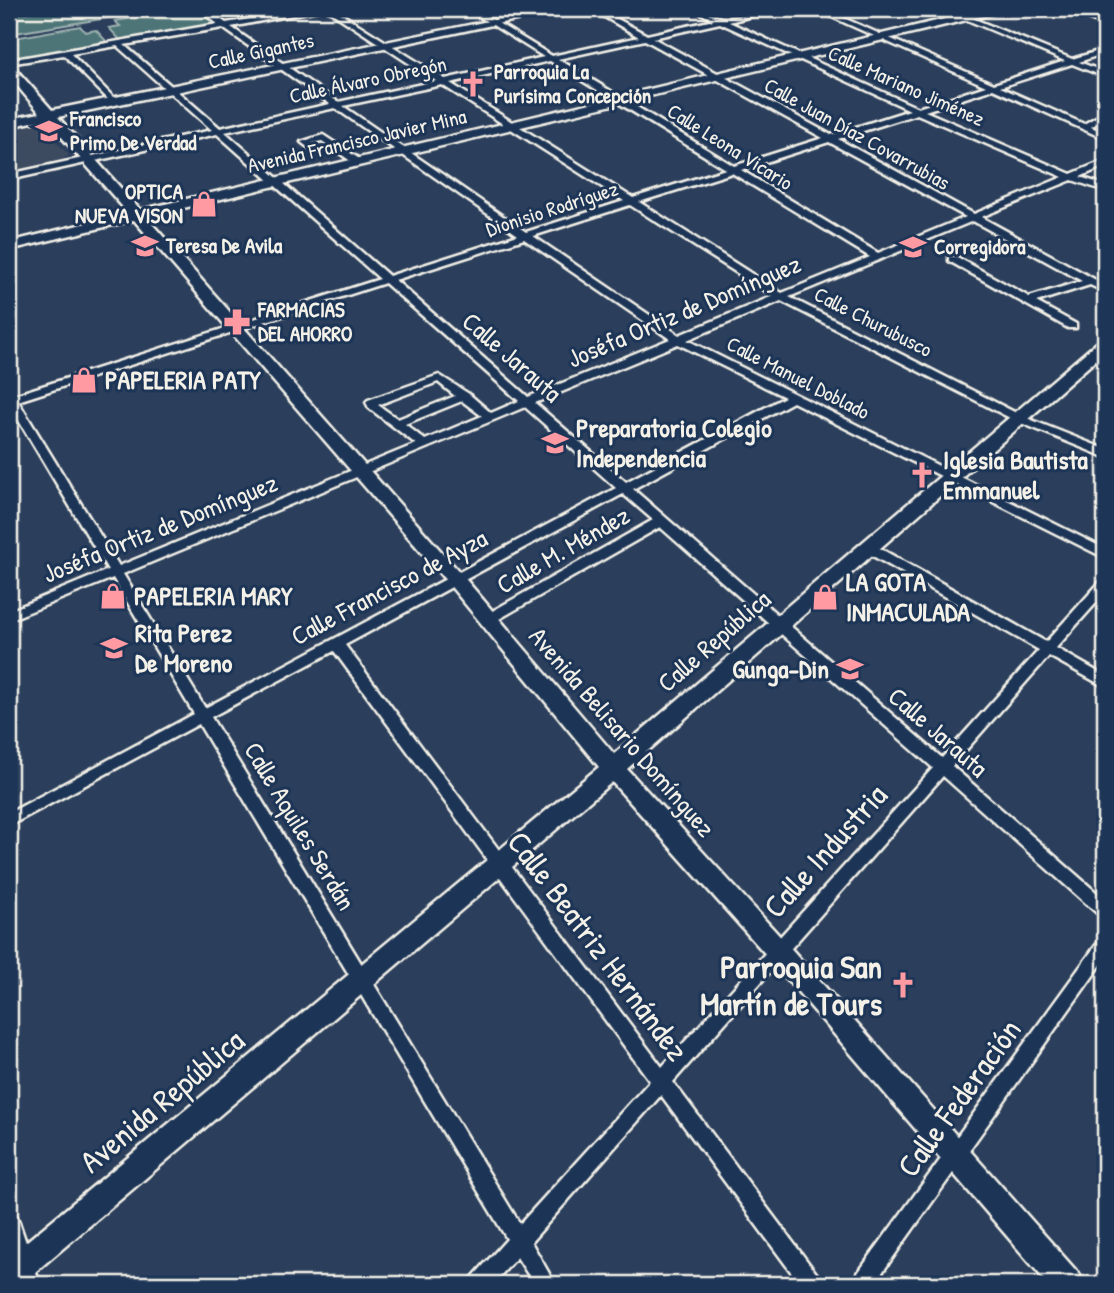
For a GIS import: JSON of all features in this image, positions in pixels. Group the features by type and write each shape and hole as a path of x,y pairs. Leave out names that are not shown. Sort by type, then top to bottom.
{"main road":[{"name":"Calle Gigantes","path":"9,123 563,9"},
{"name":"Avenida Francisco Javier Mina","path":"9,246 1000,9"},
{"name":"Avenida Belisario Domínguez","path":"9,69 15,85 49,115 455,579 486,620 613,768 778,951 1068,1284"},
{"name":"Calle República","path":"360,981 613,768 1105,344"},
{"name":"Avenida República","path":"20,1275 360,981"}],"street":[{"name":"Calle Manuel Doblado","path":"201,9 402,152 680,340 1105,554"},
{"path":"9,62 321,9"},
{"name":"Calle Churubusco","path":"329,9 511,126 636,202 781,297 1020,418 1105,453"},
{"name":"Calle Leona Vicario","path":"470,9 877,257"},
{"name":"Calle Juan Díaz Covarrubias","path":"594,9 1105,289"},
{"name":"Calle Mariano Jiménez","path":"695,9 918,111 1105,188"},
{"name":"Calle Álvaro Obregón","path":"9,177 776,9"},
{"path":"817,9 1105,136"},
{"path":"944,9 1105,75"},
{"path":"1067,9 1105,23"},
{"name":"Calle Jarauta","path":"118,43 1105,910"},
{"name":"Dionisio Rodríguez","path":"10,398 389,281 1105,51"},
{"path":"65,52 113,102"},
{"path":"1084,127 1105,114"},
{"path":"314,149 304,142 323,138 358,162"},
{"name":"Joséfa Ortiz de Domínguez","path":"9,616 1105,163"},
{"path":"953,259 1072,326"},
{"path":"1028,301 1091,281"},
{"path":"95,357 107,370"},
{"path":"425,445 372,402 439,378 491,418"},
{"path":"396,424 465,396"},
{"name":"Calle Francisco de Ayza","path":"9,820 794,397"},
{"name":"Calle Aquiles Serdán","path":"10,398 545,1284"},
{"name":"Calle M. Méndez","path":"486,620 663,520"},
{"path":"869,548 1105,682"},
{"name":"Calle Industria","path":"480,1284 1105,585"},
{"name":"Calle Beatriz Hernández","path":"336,643 812,1284"},
{"name":"Calle Federación","path":"862,1284 1105,946"},
{"path":"9,1222 20,1275"}],"shaded area":[{"path":"37,122 69,155 63,159 9,171 9,127"}],"green space":[{"path":"50,9 162,9 9,34 9,15"},
{"path":"196,9 215,24 120,40 109,28 120,26 115,21"},
{"path":"80,26 85,32 96,30 107,42 17,58 9,53 9,39"}],"place":[{"name":"Parroquia La Purísima Concepción","path":"473,84"},
{"name":"Francisco Primo De Verdad","path":"49,131"},
{"name":"OPTICA NUEVA VISON","path":"204,204"},
{"name":"Teresa De Avila","path":"145,246"},
{"name":"Corregidora","path":"913,247"},
{"name":"FARMACIAS DEL AHORRO","path":"237,322"},
{"name":"PAPELERIA PATY","path":"84,380"},
{"name":"Preparatoria Colegio Independencia","path":"555,443"},
{"name":"Iglesia Bautista Emmanuel","path":"922,475"},
{"name":"PAPELERIA MARY","path":"113,596"},
{"name":"LA GOTA INMACULADA","path":"825,597"},
{"name":"Rita Perez De Moreno","path":"114,648"},
{"name":"Gunga-Din","path":"850,669"},
{"name":"Parroquia San Martín de Tours","path":"903,985"}]}
